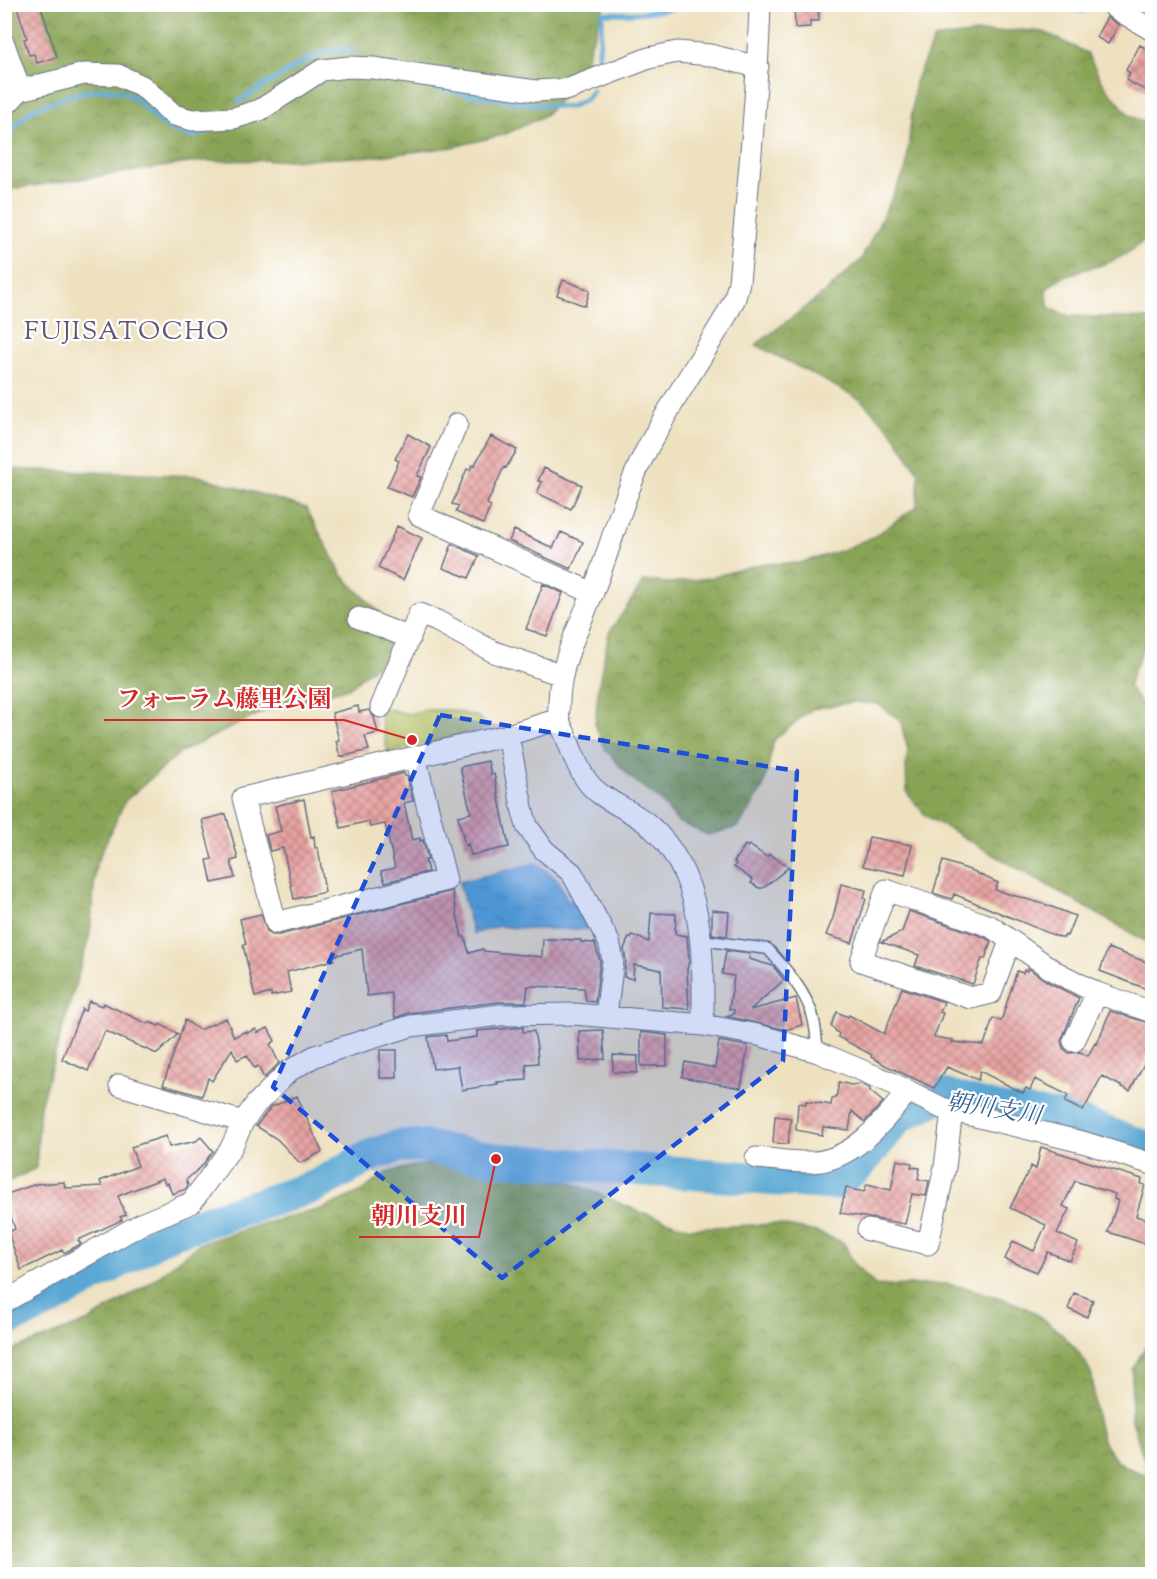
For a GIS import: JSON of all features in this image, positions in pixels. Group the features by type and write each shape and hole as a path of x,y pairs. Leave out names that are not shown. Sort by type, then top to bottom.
{"street":[{"path":"703,1025 703,966 696,905 677,859 663,838 648,824 589,784 572,756 559,719 562,675 574,634 593,593 610,540 640,464 656,432 711,343 735,298 740,271 758,67 760,4"},
{"path":"1116,4 1115,8 1152,30"},
{"path":"4,44 20,90"},
{"path":"4,107 20,90 84,74 118,75 142,86 174,115 192,120 234,118 260,110 322,70 349,67 374,68 536,91 569,88 649,58 677,52 710,55 758,67"},
{"path":"457,424 419,514 593,593"},
{"path":"381,707 419,614 437,621 494,652 562,675"},
{"path":"359,618 410,638"},
{"path":"415,757 446,880 276,923 243,798 507,735 559,719"},
{"path":"507,735 527,826 544,850 573,873 609,942 613,960 606,1017"},
{"path":"1010,941 991,993 970,998 861,961 886,890 990,926 1054,971 1097,993 1152,1012"},
{"path":"1074,1041 1097,993"},
{"path":"4,1302 133,1228 191,1203 231,1148 243,1122 267,1092 289,1071 315,1056 411,1026 500,1015 574,1014 703,1025 758,1035 818,1052 947,1110 1086,1143 1152,1164"},
{"path":"120,1085 243,1122"},
{"path":"756,1158 812,1162 844,1154 856,1147 895,1108 914,1094"},
{"path":"868,1230 928,1244 945,1167 947,1110"}],"lane":[{"path":"701,940 768,949 809,1005 818,1052"}],"highlighted area":[{"path":"440,715 797,771 783,1061 502,1278 273,1087"}],"green space":[{"path":"5,5 604,5 579,80 544,116 506,134 453,147 378,156 202,161 5,190"},
{"path":"1023,30 1044,32 1087,53 1104,85 1130,116 1152,126 1152,233 1119,258 1070,274 1046,290 1049,308 1069,316 1152,319 1152,634 1142,650 1128,686 1147,711 1152,712 1152,945 926,816 907,793 908,750 900,720 878,704 853,702 812,709 774,740 764,785 738,827 708,835 678,822 660,800 629,776 606,750 595,725 599,682 609,633 644,581 670,583 709,578 760,564 799,563 840,551 875,536 917,506 919,474 892,431 860,399 756,345 824,293 861,260 906,169 915,82 934,39"},
{"path":"5,469 199,476 306,508 342,575 381,614 391,653 348,688 265,711 181,752 125,801 96,864 90,934 40,1106 36,1168 5,1183"},
{"path":"378,706 408,714 425,710 452,710 478,717 489,728 388,753"},
{"path":"452,1162 573,1183 638,1211 690,1228 776,1224 817,1232 844,1243 853,1262 875,1285 951,1285 985,1293 1026,1308 1054,1327 1085,1361 1093,1380 1098,1425 1107,1448 1123,1465 1149,1475 1131,1417 1132,1370 1152,1336 1152,1574 5,1574 5,1353 89,1321 148,1284 199,1244 265,1223 325,1208 362,1191 386,1173 413,1166"}],"water":[{"path":"536,863 558,880 568,901 577,899 585,915 582,918 587,929 529,929 498,926 473,934 459,882"}],"building":[{"path":"26,4 40,4 57,57 37,63 34,54 29,55 24,39 27,38 17,7"},
{"path":"794,4 818,4 819,21 810,21 810,27 795,28"},
{"path":"1107,17 1119,25 1108,44 1096,37"},
{"path":"1140,45 1152,52 1152,94 1126,80 1130,73 1126,70"},
{"path":"563,280 590,290 585,306 557,295"},
{"path":"408,434 431,447 417,476 421,477 412,497 387,487 399,461 395,459"},
{"path":"491,436 517,450 506,468 504,467 487,504 491,506 483,524 456,512 459,506 452,504 467,469 470,470 472,465 474,466"},
{"path":"544,468 582,485 571,509 537,493 542,482 538,481"},
{"path":"397,526 422,538 403,580 378,568"},
{"path":"514,530 553,548 561,532 583,542 571,569 509,541"},
{"path":"452,544 479,556 469,578 443,568"},
{"path":"543,584 563,593 547,636 526,629"},
{"path":"358,706 359,712 369,710 374,717 378,733 365,736 369,750 340,757 336,741 339,740 332,713"},
{"path":"488,761 491,775 494,774 509,847 471,855 468,844 465,845 458,816 471,813 460,767"},
{"path":"404,773 407,776 413,801 404,803 412,840 420,838 420,841 423,840 428,860 425,860 428,872 385,882 381,871 395,868 385,824 370,827 369,821 341,828 332,791"},
{"path":"304,799 311,837 314,836 315,848 318,848 325,892 294,899 283,848 270,851 266,835 281,831 275,806"},
{"path":"226,814 238,859 231,861 235,878 212,883 207,860 212,859 202,820"},
{"path":"869,837 912,845 905,875 863,866"},
{"path":"745,845 747,847 749,845 767,857 769,854 789,867 763,888 759,888 751,883 753,880 734,867 736,864 734,862"},
{"path":"943,861 976,872 998,883 995,890 1047,905 1075,916 1067,936 1058,937 954,894 952,899 933,893"},
{"path":"841,884 866,890 864,898 866,899 852,943 826,935 833,918"},
{"path":"452,891 462,937 465,937 469,953 483,949 484,951 542,957 543,939 581,940 581,942 595,943 600,961 595,1002 586,1001 584,988 528,986 526,1002 499,1002 409,1013 395,1018 391,993 367,996 362,949 333,956 334,960 287,972 291,992 255,997 243,945 246,944 240,919 261,914 267,931 272,935 279,935"},
{"path":"712,910 729,912 727,936 712,934"},
{"path":"909,911 984,937 991,942 985,959 982,958 973,984 915,966 919,955 881,942 902,932"},
{"path":"651,913 676,914 675,934 687,936 689,1009 662,1007 661,970 634,965 633,979 624,977 626,961 624,949 629,937 631,938 632,935 649,942"},
{"path":"1108,948 1152,964 1152,991 1100,971"},
{"path":"726,951 750,954 749,959 773,966 784,980 750,1010 796,998 802,1025 786,1030 725,1016 734,1014 734,1010 729,1009 734,976 722,974"},
{"path":"1028,968 1048,982 1079,998 1061,1041 1063,1048 1069,1053 1080,1052 1088,1056 1095,1043 1097,1044 1110,1011 1152,1024 1152,1034 1145,1053 1149,1054 1130,1091 1102,1076 1083,1111 1065,1102 1068,1095 1035,1079 1030,1090 1026,1088 1023,1093 980,1071 978,1080 947,1067 934,1088 871,1057 872,1055 838,1037 839,1034 831,1026 837,1012 848,1017 849,1015 884,1034 902,988 944,1002 940,1012 943,1013 934,1037 953,1040 952,1042 984,1045 993,1018 1001,1021 1017,971 1023,973"},
{"path":"89,1001 102,1006 103,1003 148,1024 149,1022 159,1026 160,1024 178,1034 157,1054 105,1031 88,1071 62,1059 82,1009 85,1011"},
{"path":"226,1018 234,1037 246,1031 247,1033 256,1029 257,1033 268,1028 275,1041 270,1044 279,1063 264,1078 258,1066 254,1068 247,1055 237,1060 232,1049 212,1081 208,1078 202,1096 163,1085 185,1020 199,1030"},
{"path":"523,1027 523,1032 534,1031 537,1048 538,1063 526,1064 527,1080 497,1082 498,1084 462,1090 458,1066 433,1069 428,1037 446,1035 447,1041 477,1037 477,1031"},
{"path":"603,1030 605,1059 580,1061 579,1031"},
{"path":"641,1032 667,1035 667,1066 641,1066"},
{"path":"719,1041 748,1046 741,1088 682,1077 685,1062 715,1068"},
{"path":"380,1050 397,1050 397,1078 380,1078"},
{"path":"613,1055 638,1056 637,1073 613,1072"},
{"path":"839,1082 851,1085 861,1084 870,1088 870,1091 883,1102 865,1122 852,1111 849,1130 823,1127 822,1135 796,1130 798,1103 806,1104 806,1101 831,1105 832,1099 836,1098"},
{"path":"297,1096 322,1152 300,1163 277,1139 256,1126 271,1107"},
{"path":"775,1116 791,1118 788,1144 773,1143"},
{"path":"166,1136 169,1147 196,1141 201,1137 213,1151 201,1167 186,1180 188,1185 186,1189 172,1194 168,1183 165,1184 163,1178 118,1196 126,1215 120,1217 122,1220 78,1240 81,1244 64,1253 62,1250 21,1270 8,1232 15,1229 4,1195 36,1184 64,1182 65,1188 102,1186 100,1181 138,1166 131,1147"},
{"path":"1041,1147 1142,1179 1141,1184 1145,1185 1136,1216 1152,1221 1152,1246 1108,1232 1118,1201 1114,1199 1115,1194 1075,1181 1063,1206 1069,1209 1057,1233 1078,1243 1070,1261 1048,1252 1037,1272 1005,1259 1013,1241 1034,1251 1046,1225 1010,1208 1031,1166 1036,1169"},
{"path":"897,1160 912,1163 911,1167 920,1168 918,1179 929,1181 926,1196 912,1194 905,1224 840,1213 846,1188 864,1192 867,1184 891,1190"},
{"path":"1074,1293 1093,1300 1087,1317 1068,1309"}],"waterway":[{"path":"598,60 603,13 646,12 689,4"},
{"path":"895,4 930,13 966,4"},
{"path":"1047,4 1083,11 1090,4"},
{"path":"239,101 308,59 332,50 353,50"},
{"path":"434,88 535,105 570,107 586,99 593,91"},
{"path":"4,148 15,126 31,110 70,95 100,89 120,91 134,98 164,126 185,136 205,134"},
{"name":"朝川支川","path":"4,1322 54,1299 168,1234 316,1186 372,1155 399,1146 420,1146 496,1159 832,1184 857,1168 899,1117 943,1095 1006,1111 1066,1118 1152,1149"}],"place":[{"name":"フォーラム藤里公園","path":"412,740"},
{"name":"朝川支川","path":"496,1159"}],"district":[{"name":"FUJISATOCHO","path":"127,330"}]}
